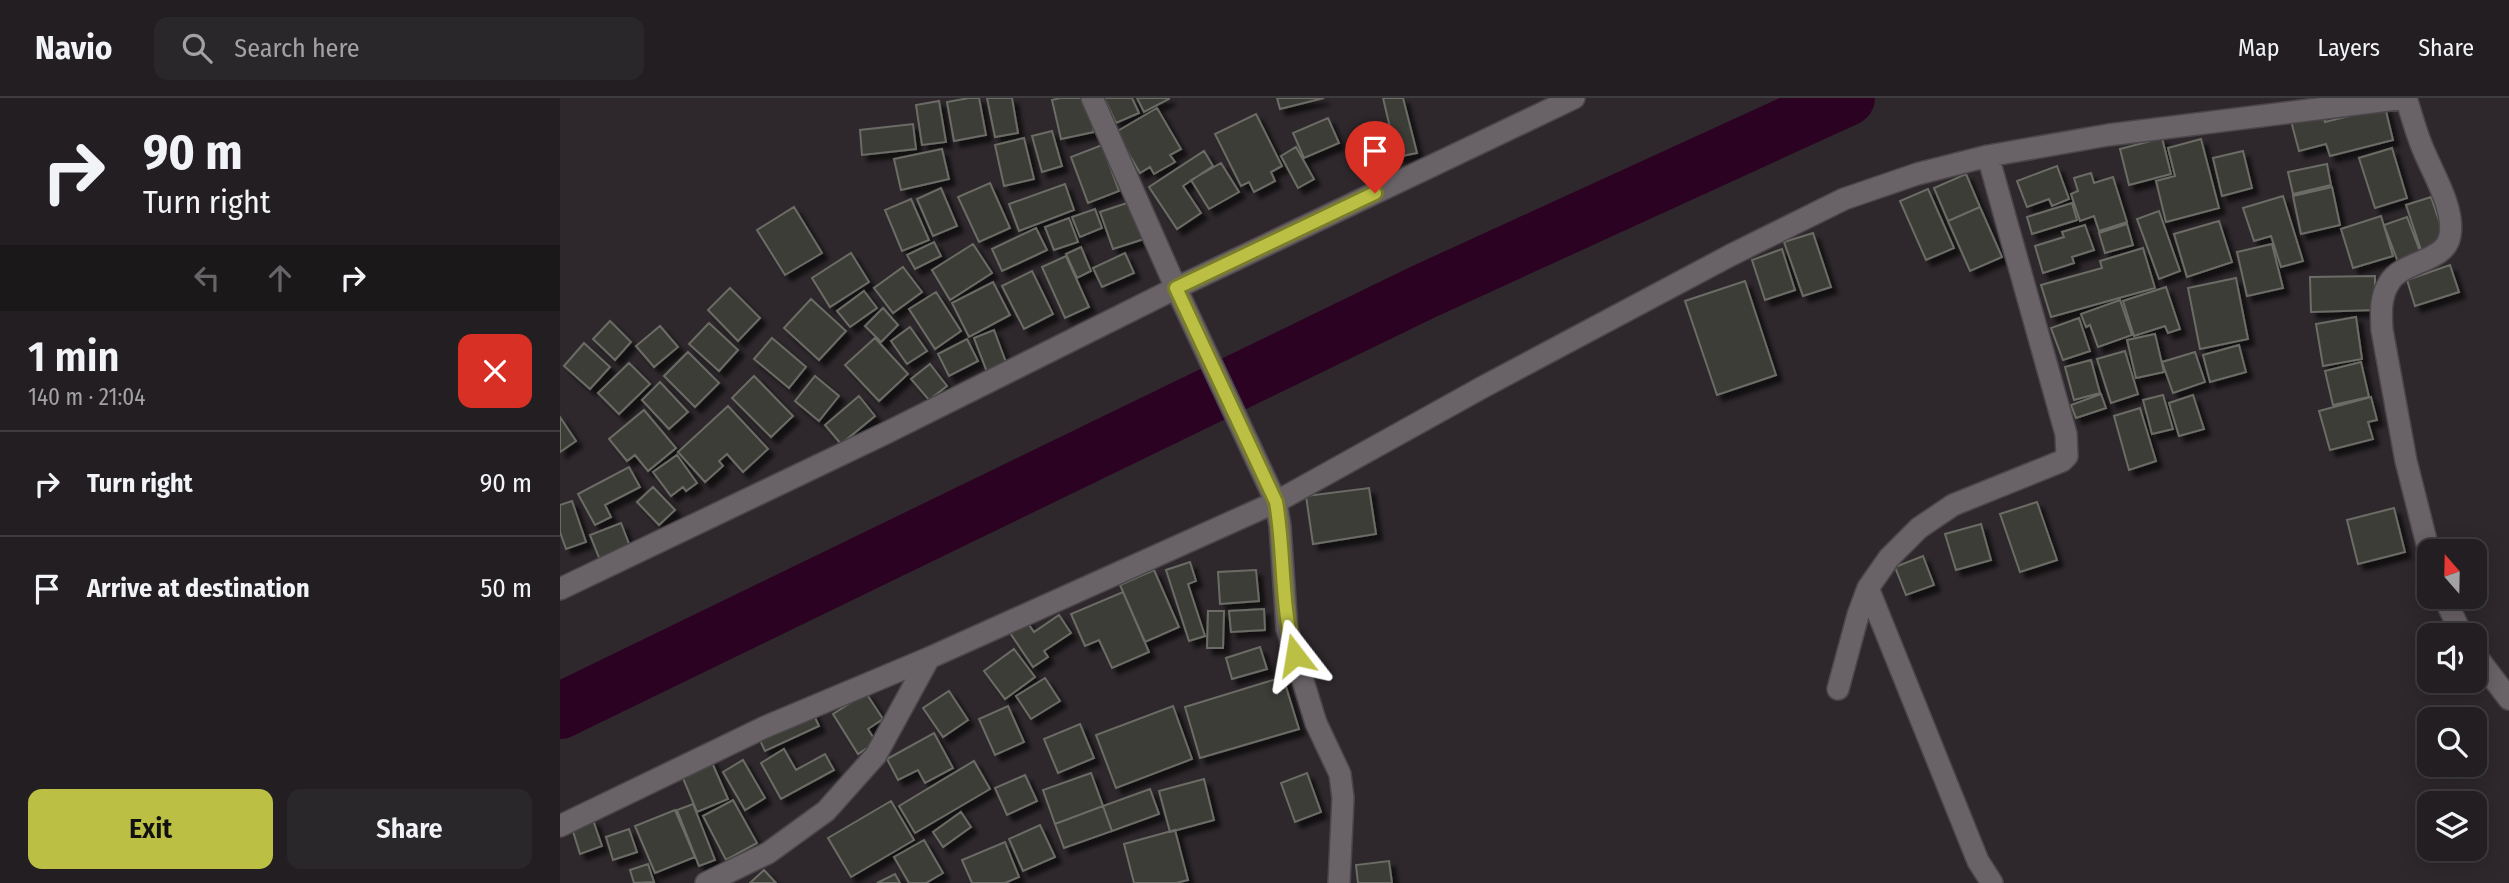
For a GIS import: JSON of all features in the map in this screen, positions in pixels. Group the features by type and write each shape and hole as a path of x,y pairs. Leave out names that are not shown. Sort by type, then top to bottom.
{"street":[{"path":"1093,98 1178,292 1276,502 1287,629 1316,723 1339,774 1343,798 1339,883"},
{"path":"560,589 1574,98"},
{"path":"560,826 765,727 929,658 1276,502 1507,374 1731,255 1844,199 1917,174 1988,156 2108,135 2405,98 2420,143 2451,216 2450,237 2446,247 2400,271 2389,281 2381,310 2384,342 2406,461 2426,539"},
{"path":"1838,689 1868,588 1889,558 1919,528 1953,505 2063,461 2067,456 2066,434 1988,156"},
{"path":"1868,588 1978,861 1992,883"},
{"path":"706,883 768,853 826,811 876,755 929,658"},
{"path":"2487,670 2509,699"}],"building":[{"path":"979,98 986,135 954,141 947,102"},
{"path":"987,98 1012,98 1018,133 995,137"},
{"path":"1087,98 1094,132 1061,139 1052,100"},
{"path":"1104,98 1132,98 1139,113 1116,123"},
{"path":"1137,98 1169,98 1169,99 1144,112"},
{"path":"1277,98 1324,98 1280,109"},
{"path":"1383,98 1403,98 1417,153 1397,157"},
{"path":"939,101 946,142 922,145 916,105"},
{"path":"2385,107 2393,140 2330,156 2326,144 2299,151 2291,121 2323,113 2325,122"},
{"path":"1157,108 1181,149 1170,155 1175,162 1154,174 1150,167 1140,173 1116,132"},
{"path":"1256,114 1282,166 1271,172 1275,181 1254,192 1249,182 1241,186 1215,134"},
{"path":"1328,118 1339,143 1304,158 1293,133"},
{"path":"913,124 916,149 862,155 860,130"},
{"path":"1052,131 1062,166 1042,172 1032,136"},
{"path":"1024,138 1034,179 1004,186 995,145"},
{"path":"2162,138 2171,174 2129,185 2120,149"},
{"path":"2201,139 2219,208 2166,222 2156,181 2175,176 2168,148"},
{"path":"1102,145 1119,191 1088,203 1071,157"},
{"path":"1296,147 1314,179 1298,188 1281,156"},
{"path":"2392,148 2407,198 2375,208 2359,158"},
{"path":"942,149 949,179 901,190 894,159"},
{"path":"1204,151 1213,166 1183,186 1201,213 1177,229 1149,187"},
{"path":"2243,151 2252,188 2222,196 2213,158"},
{"path":"1221,163 1239,192 1209,209 1191,180"},
{"path":"2327,164 2331,185 2293,194 2288,172"},
{"path":"2057,166 2069,199 2052,206 2049,199 2027,207 2017,181"},
{"path":"2091,173 2094,183 2113,177 2127,222 2099,231 2094,216 2080,221 2071,194 2078,191 2074,178"},
{"path":"1966,174 1980,207 1948,221 1934,188"},
{"path":"990,183 1010,228 979,242 958,197"},
{"path":"1065,184 1074,210 1019,231 1009,204"},
{"path":"2332,187 2340,225 2301,234 2293,196"},
{"path":"941,188 957,226 933,236 917,199"},
{"path":"1928,189 1954,248 1926,260 1900,201"},
{"path":"2283,196 2303,261 2281,267 2271,236 2254,241 2243,208"},
{"path":"2431,197 2446,241 2421,250 2406,205"},
{"path":"911,199 929,240 902,251 885,210"},
{"path":"1133,201 1147,238 1113,249 1100,212"},
{"path":"2072,203 2077,220 2032,234 2027,217"},
{"path":"794,207 822,253 785,275 757,230"},
{"path":"1980,207 2002,257 1970,271 1948,221"},
{"path":"1095,209 1102,228 1080,237 1072,217"},
{"path":"2159,211 2180,271 2159,279 2137,219"},
{"path":"2381,216 2393,256 2353,268 2341,229"},
{"path":"2407,217 2421,254 2398,262 2384,225"},
{"path":"1069,218 1078,242 1054,250 1045,227"},
{"path":"2219,221 2232,262 2187,277 2174,234"},
{"path":"2127,224 2133,245 2105,253 2099,233"},
{"path":"2085,225 2094,250 2072,257 2074,263 2043,273 2035,246 2064,237 2062,232"},
{"path":"1036,228 1047,250 1002,271 992,249"},
{"path":"1813,233 1831,287 1803,296 1784,242"},
{"path":"934,242 941,256 915,269 907,255"},
{"path":"973,244 992,273 950,300 932,270"},
{"path":"2272,244 2283,288 2247,296 2237,252"},
{"path":"1081,247 1091,271 1077,278 1066,254"},
{"path":"2143,248 2155,288 2051,317 2041,285 2102,268 2100,261"},
{"path":"1782,249 1795,290 1765,300 1752,260"},
{"path":"851,253 869,282 830,307 812,278"},
{"path":"1125,253 1134,273 1102,287 1093,268"},
{"path":"1066,256 1089,307 1065,318 1042,267"},
{"path":"2450,265 2459,292 2415,306 2407,280"},
{"path":"903,267 922,292 893,313 874,288"},
{"path":"1032,271 1053,314 1024,329 1002,286"},
{"path":"2375,276 2375,310 2311,312 2310,277"},
{"path":"2236,278 2248,339 2200,349 2188,288"},
{"path":"1745,281 1776,375 1717,395 1685,301"},
{"path":"993,282 1010,315 969,337 952,303"},
{"path":"2166,287 2180,329 2168,333 2165,326 2134,336 2123,301"},
{"path":"730,288 760,318 738,341 708,310"},
{"path":"864,291 877,308 850,327 837,311"},
{"path":"936,292 961,331 935,349 909,309"},
{"path":"811,299 846,331 819,360 784,328"},
{"path":"2120,300 2132,335 2098,347 2090,325 2086,327 2081,314"},
{"path":"883,308 898,325 881,342 865,326"},
{"path":"2356,317 2362,359 2323,366 2316,324"},
{"path":"2079,318 2090,351 2063,360 2051,328"},
{"path":"610,321 631,342 615,360 593,339"},
{"path":"709,323 738,350 719,371 689,344"},
{"path":"660,326 678,347 654,367 636,346"},
{"path":"910,327 927,351 907,364 891,341"},
{"path":"994,330 1007,365 987,372 974,338"},
{"path":"2155,334 2164,372 2136,378 2127,340"},
{"path":"772,338 806,367 789,388 754,359"},
{"path":"875,338 908,374 879,401 845,365"},
{"path":"967,339 978,361 949,376 938,354"},
{"path":"584,343 610,367 590,389 564,366"},
{"path":"2239,345 2246,372 2210,382 2203,355"},
{"path":"2125,351 2138,394 2111,403 2097,359"},
{"path":"688,352 719,383 695,407 664,376"},
{"path":"2195,352 2205,382 2173,393 2162,362"},
{"path":"2091,360 2100,393 2074,400 2065,367"},
{"path":"2361,362 2369,397 2333,405 2325,371"},
{"path":"629,363 650,384 619,414 598,393"},
{"path":"930,364 947,386 929,400 911,379"},
{"path":"754,376 793,416 771,437 732,398"},
{"path":"815,376 839,396 819,421 795,401"},
{"path":"660,382 688,412 669,429 642,400"},
{"path":"2101,394 2106,408 2076,418 2071,405"},
{"path":"2163,395 2173,429 2152,434 2143,400"},
{"path":"2193,395 2204,429 2179,436 2169,403"},
{"path":"859,396 875,416 841,444 825,425"},
{"path":"2371,397 2377,420 2368,422 2373,439 2330,450 2319,411"},
{"path":"728,406 768,449 743,472 727,454 719,461 723,466 705,482 678,452"},
{"path":"2140,408 2156,461 2129,470 2114,416"},
{"path":"644,410 676,448 648,471 635,455 627,461 609,439"},
{"path":"560,417 576,441 560,452"},
{"path":"677,455 697,483 686,491 683,487 671,496 653,472"},
{"path":"629,467 640,487 605,505 611,517 595,525 578,494"},
{"path":"653,487 675,510 659,525 637,502"},
{"path":"1369,488 1376,534 1313,544 1306,496"},
{"path":"572,501 586,542 566,549 560,532 560,505"},
{"path":"2037,502 2057,560 2020,572 2000,514"},
{"path":"2394,508 2405,552 2358,564 2347,520"},
{"path":"621,523 631,549 600,560 590,535"},
{"path":"1981,524 1991,560 1956,570 1945,534"},
{"path":"1923,556 1934,585 1906,595 1895,567"},
{"path":"1190,562 1196,581 1188,584 1205,636 1189,641 1166,570"},
{"path":"1154,570 1179,627 1145,642 1120,585"},
{"path":"1256,570 1259,601 1220,604 1218,572"},
{"path":"1123,592 1149,652 1112,668 1099,640 1085,646 1071,614"},
{"path":"1264,609 1265,630 1231,632 1229,611"},
{"path":"1208,611 1224,611 1223,648 1207,648"},
{"path":"1059,615 1071,633 1044,651 1048,657 1033,667 1006,627 1023,616 1034,632"},
{"path":"1260,647 1267,669 1232,679 1226,658"},
{"path":"1014,649 1035,677 1005,699 984,671"},
{"path":"1283,677 1299,729 1200,758 1185,707"},
{"path":"1045,678 1060,701 1031,719 1016,696"},
{"path":"949,691 968,720 943,737 923,708"},
{"path":"866,693 883,719 868,729 876,742 858,754 833,714"},
{"path":"1008,706 1024,742 995,755 979,719"},
{"path":"1173,706 1192,759 1116,788 1096,735"},
{"path":"811,709 819,726 765,751 757,734"},
{"path":"1080,724 1094,758 1058,773 1044,739"},
{"path":"934,733 953,768 925,783 918,770 898,780 887,759"},
{"path":"784,749 796,770 825,754 834,770 781,799 761,763"},
{"path":"710,758 728,799 697,812 680,771"},
{"path":"743,760 765,798 745,810 723,772"},
{"path":"974,761 990,789 915,833 899,806"},
{"path":"1091,773 1103,806 1055,824 1043,790"},
{"path":"1307,773 1321,812 1295,822 1281,783"},
{"path":"1025,775 1037,801 1007,815 995,788"},
{"path":"1204,779 1214,820 1170,832 1159,791"},
{"path":"1150,789 1159,814 1112,831 1103,806"},
{"path":"733,800 757,843 726,860 703,816"},
{"path":"891,801 914,840 851,877 828,838"},
{"path":"693,804 715,860 699,866 677,810"},
{"path":"1103,806 1112,831 1064,848 1055,824"},
{"path":"675,810 695,857 655,873 635,826"},
{"path":"961,812 971,827 943,847 933,832"},
{"path":"593,820 602,846 580,854 572,828"},
{"path":"1040,825 1055,857 1023,871 1009,839"},
{"path":"629,829 637,852 613,860 606,837"},
{"path":"1175,830 1188,880 1176,883 1134,883 1124,844"},
{"path":"924,840 943,873 926,883 909,883 894,857"},
{"path":"1005,842 1019,877 1005,883 972,883 962,860"},
{"path":"1389,861 1392,883 1358,883 1356,865"},
{"path":"648,864 654,882 634,883 630,870"},
{"path":"764,870 776,883 750,883"},
{"path":"895,874 900,883 877,883"}],"waterway":[{"path":"560,711 1423,292 1847,98"}],"route":[{"path":"1295,655 1287,629 1276,502 1176,288 1375,193"}]}
